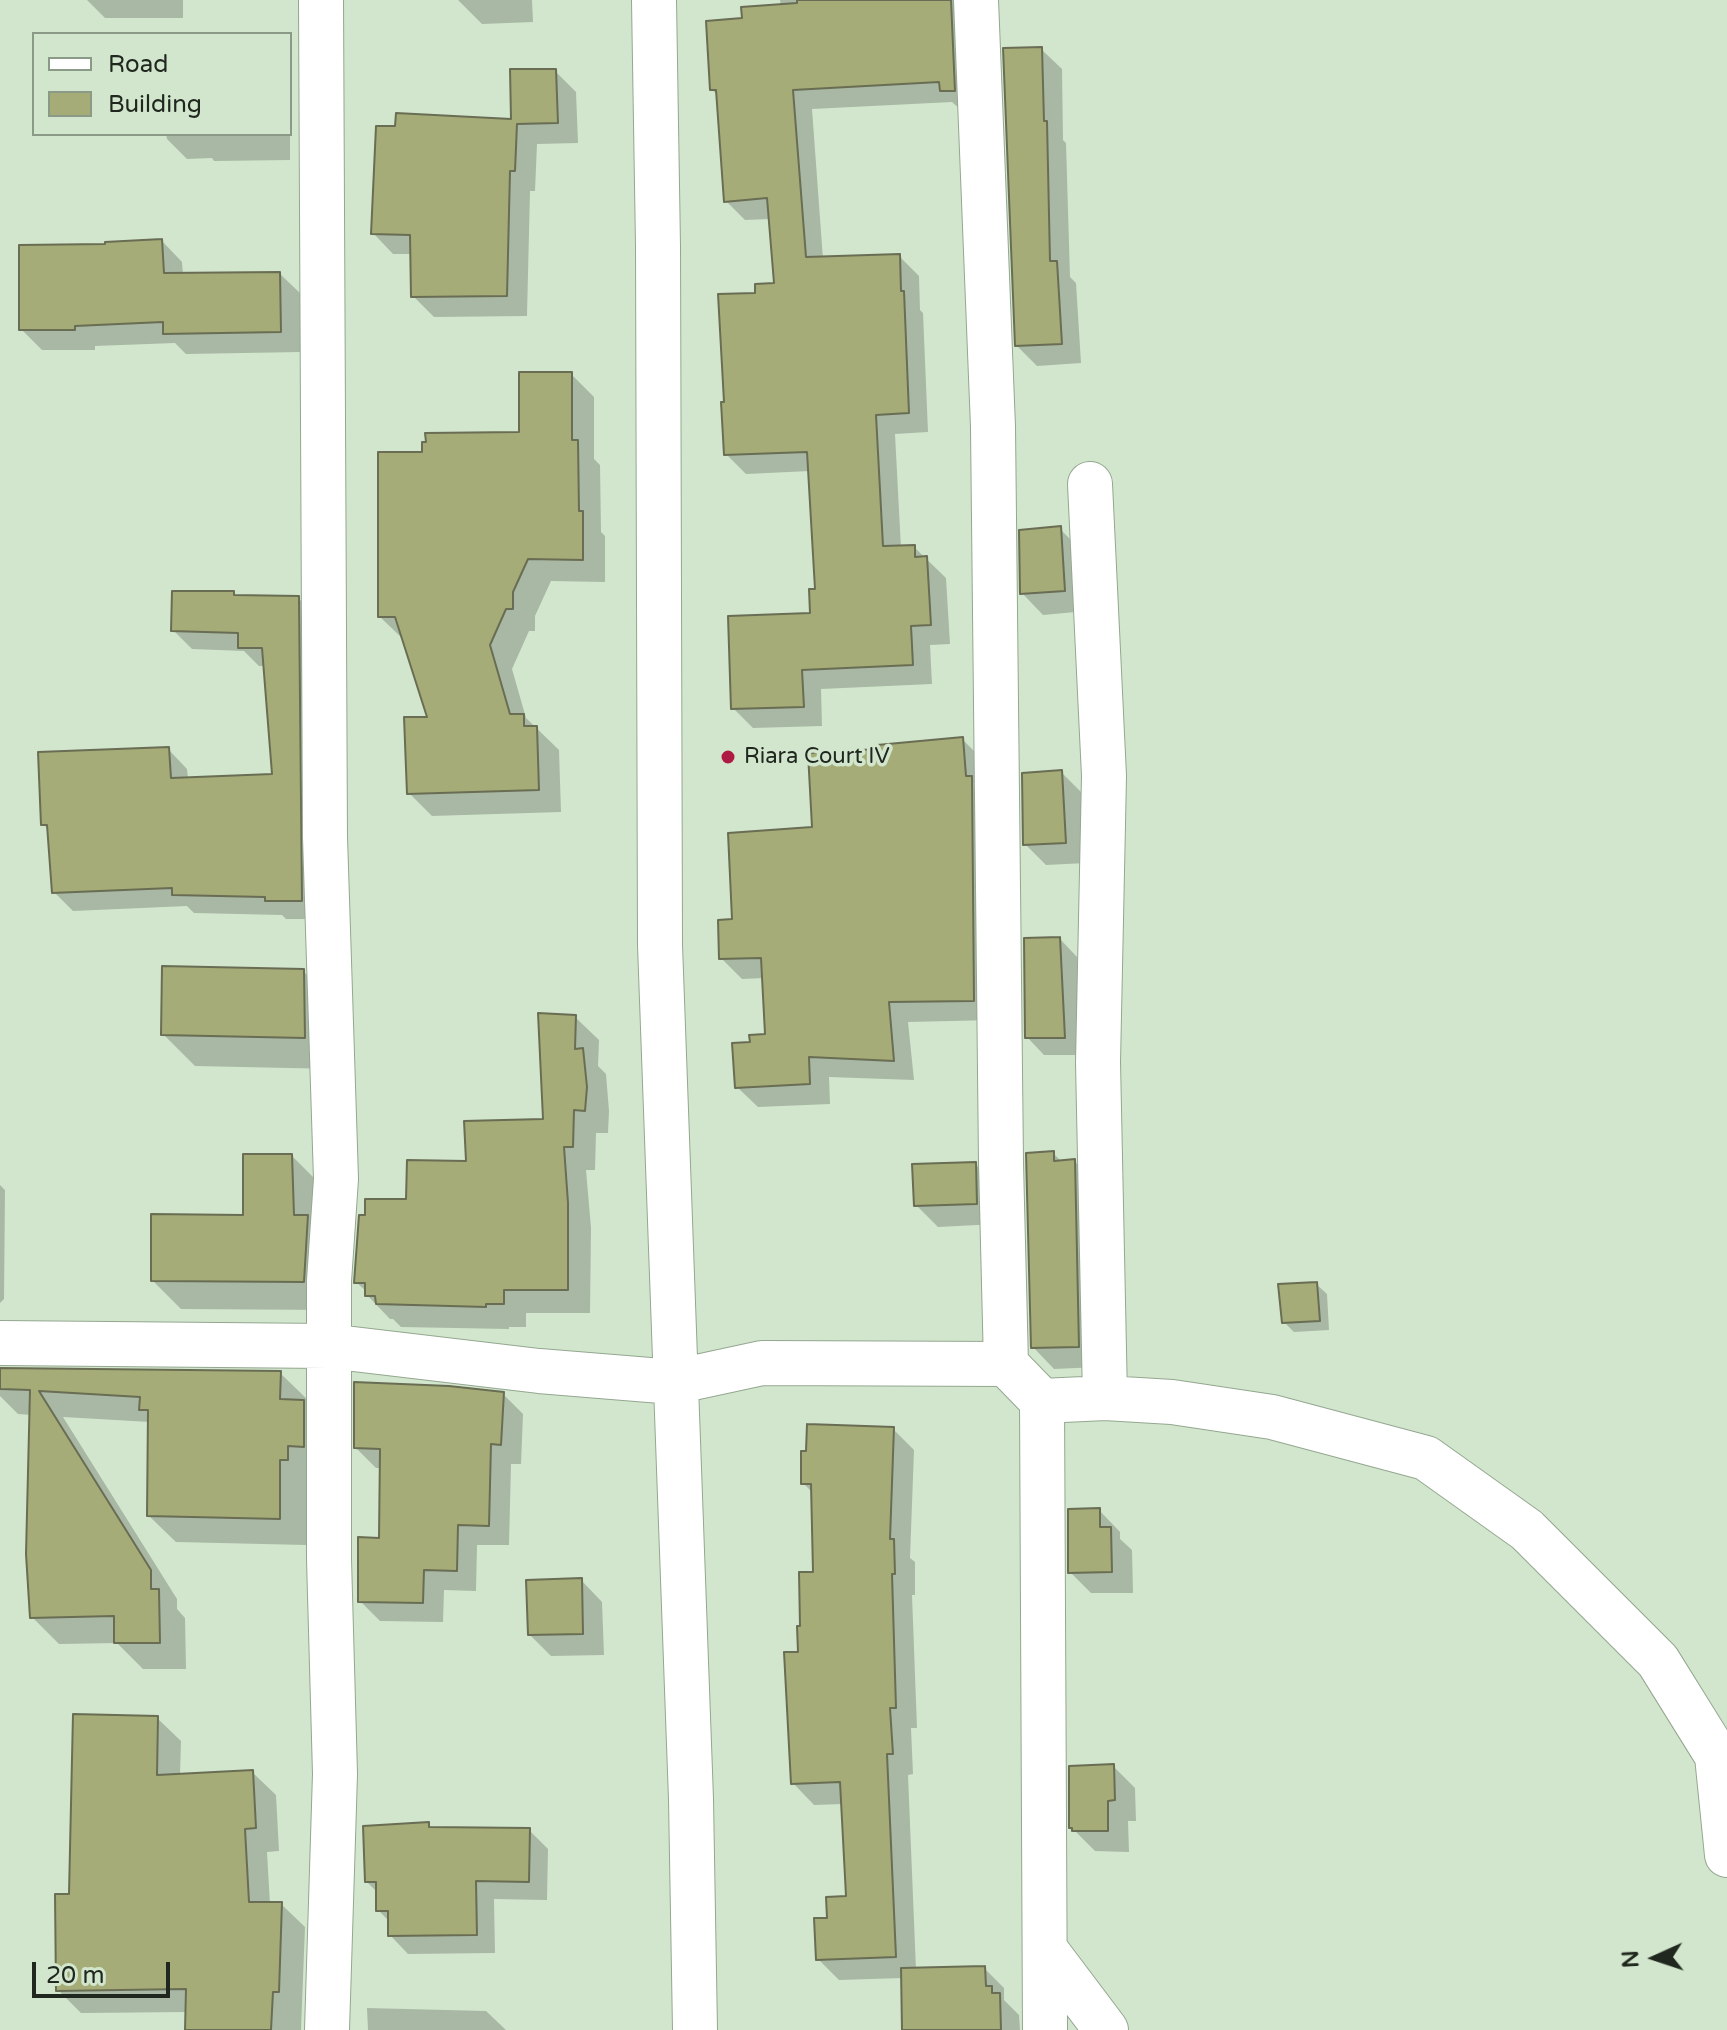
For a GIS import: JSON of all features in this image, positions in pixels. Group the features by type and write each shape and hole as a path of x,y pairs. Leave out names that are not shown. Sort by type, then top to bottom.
{"street":[{"path":"321,0 325,837 336,1179 328,1346 329,1559 335,1774 327,2030"},
{"path":"654,0 658,246 660,945 691,1799 695,2030"},
{"path":"976,0 993,442 1006,1364 1042,1401 1045,2030"},
{"path":"1090,484 1104,776 1098,1062 1105,1398"},
{"path":"0,1343 328,1346 539,1371 674,1382 762,1363 1006,1364"},
{"path":"1042,1401 1105,1398 1172,1402 1272,1417 1426,1458 1527,1530 1658,1661 1722,1764 1727,1855"},
{"path":"1045,1949 1106,2030"}],"building":[{"path":"797,0 951,0 955,91 940,91 939,82 793,90 806,257 900,254 909,413 876,415 883,546 915,545 915,557 927,556 931,625 911,626 913,665 802,670 804,707 731,709 728,616 810,613 809,589 815,589 807,452 724,455 718,294 755,293 755,284 774,283 767,198 724,202 716,90 710,90 706,21 742,18 741,7 797,3"},
{"path":"1042,47 1050,261 1057,261 1062,344 1015,346 1003,48"},
{"path":"510,69 556,69 558,123 517,124 515,171 510,171 507,296 411,297 410,235 371,234 376,126 395,126 396,113 511,119"},
{"path":"162,239 164,273 280,272 281,332 163,334 163,322 75,326 75,330 19,330 19,245 105,244"},
{"path":"519,372 572,372 572,440 578,440 579,511 583,511 583,560 528,559 513,592 513,609 506,609 490,645 510,714 524,714 524,726 537,726 539,790 407,794 404,717 427,717 395,617 378,617 378,452 422,452 425,433 519,432"},
{"path":"1061,526 1065,591 1020,594 1019,530"},
{"path":"172,591 234,591 234,595 299,596 302,901 172,895 172,888 52,893 47,825 41,825 38,752 169,747 171,778 272,774 262,648 238,648 238,633 171,631"},
{"path":"963,737 966,776 972,776 974,1001 889,1002 894,1061 809,1057 810,1084 735,1088 732,1043 750,1042 749,1035 765,1034 761,958 719,959 718,920 732,919 728,833 812,827 808,753 878,749 877,745"},
{"path":"1062,770 1066,843 1023,845 1022,773"},
{"path":"1060,937 1065,1038 1025,1038 1024,938"},
{"path":"162,966 304,969 305,1038 161,1035"},
{"path":"538,1013 576,1015 575,1049 583,1048 587,1087 585,1111 574,1110 573,1147 564,1147 568,1203 568,1290 504,1290 504,1304 486,1304 486,1307 376,1304 375,1296 365,1296 365,1283 354,1283 359,1215 365,1215 365,1199 406,1199 407,1160 466,1161 464,1121 543,1119"},
{"path":"1054,1151 1054,1161 1075,1159 1079,1347 1031,1348 1026,1153"},
{"path":"243,1154 292,1154 294,1215 308,1215 304,1282 151,1281 151,1214 243,1215"},
{"path":"976,1162 977,1204 914,1206 912,1164"},
{"path":"1317,1282 1320,1321 1282,1323 1278,1284"},
{"path":"0,1368 281,1371 280,1399 304,1400 304,1447 288,1446 288,1460 280,1460 280,1519 147,1516 148,1410 139,1410 140,1397 39,1391 151,1570 151,1589 159,1589 160,1643 114,1643 114,1616 30,1618 26,1554 30,1390 0,1389"},
{"path":"354,1382 504,1392 501,1445 491,1444 489,1526 458,1525 457,1571 424,1570 423,1603 358,1602 358,1537 379,1538 380,1449 354,1448"},
{"path":"807,1424 894,1427 890,1539 894,1539 895,1574 892,1574 896,1708 890,1708 893,1754 887,1754 896,1957 816,1960 814,1918 827,1918 826,1897 846,1896 840,1782 791,1784 784,1652 798,1652 799,1572 813,1572 811,1484 801,1484 801,1451 806,1451"},
{"path":"1100,1508 1100,1527 1111,1527 1112,1572 1068,1573 1068,1509"},
{"path":"582,1578 583,1634 528,1635 526,1580"},
{"path":"73,1714 158,1716 157,1775 253,1770 256,1828 245,1829 249,1902 282,1902 279,1992 273,1992 271,2030 185,2030 186,1989 56,1991 55,1894 69,1894"},
{"path":"1114,1764 1115,1800 1108,1801 1108,1831 1072,1831 1069,1828 1069,1766"},
{"path":"429,1822 429,1827 530,1828 529,1882 476,1881 477,1935 388,1936 388,1911 376,1911 376,1882 365,1882 363,1826"},
{"path":"985,1966 986,1986 992,1986 992,1993 1000,1993 1001,2030 902,2030 901,1968"}],"place":[{"name":"Riara Court IV","path":"728,757"}]}
